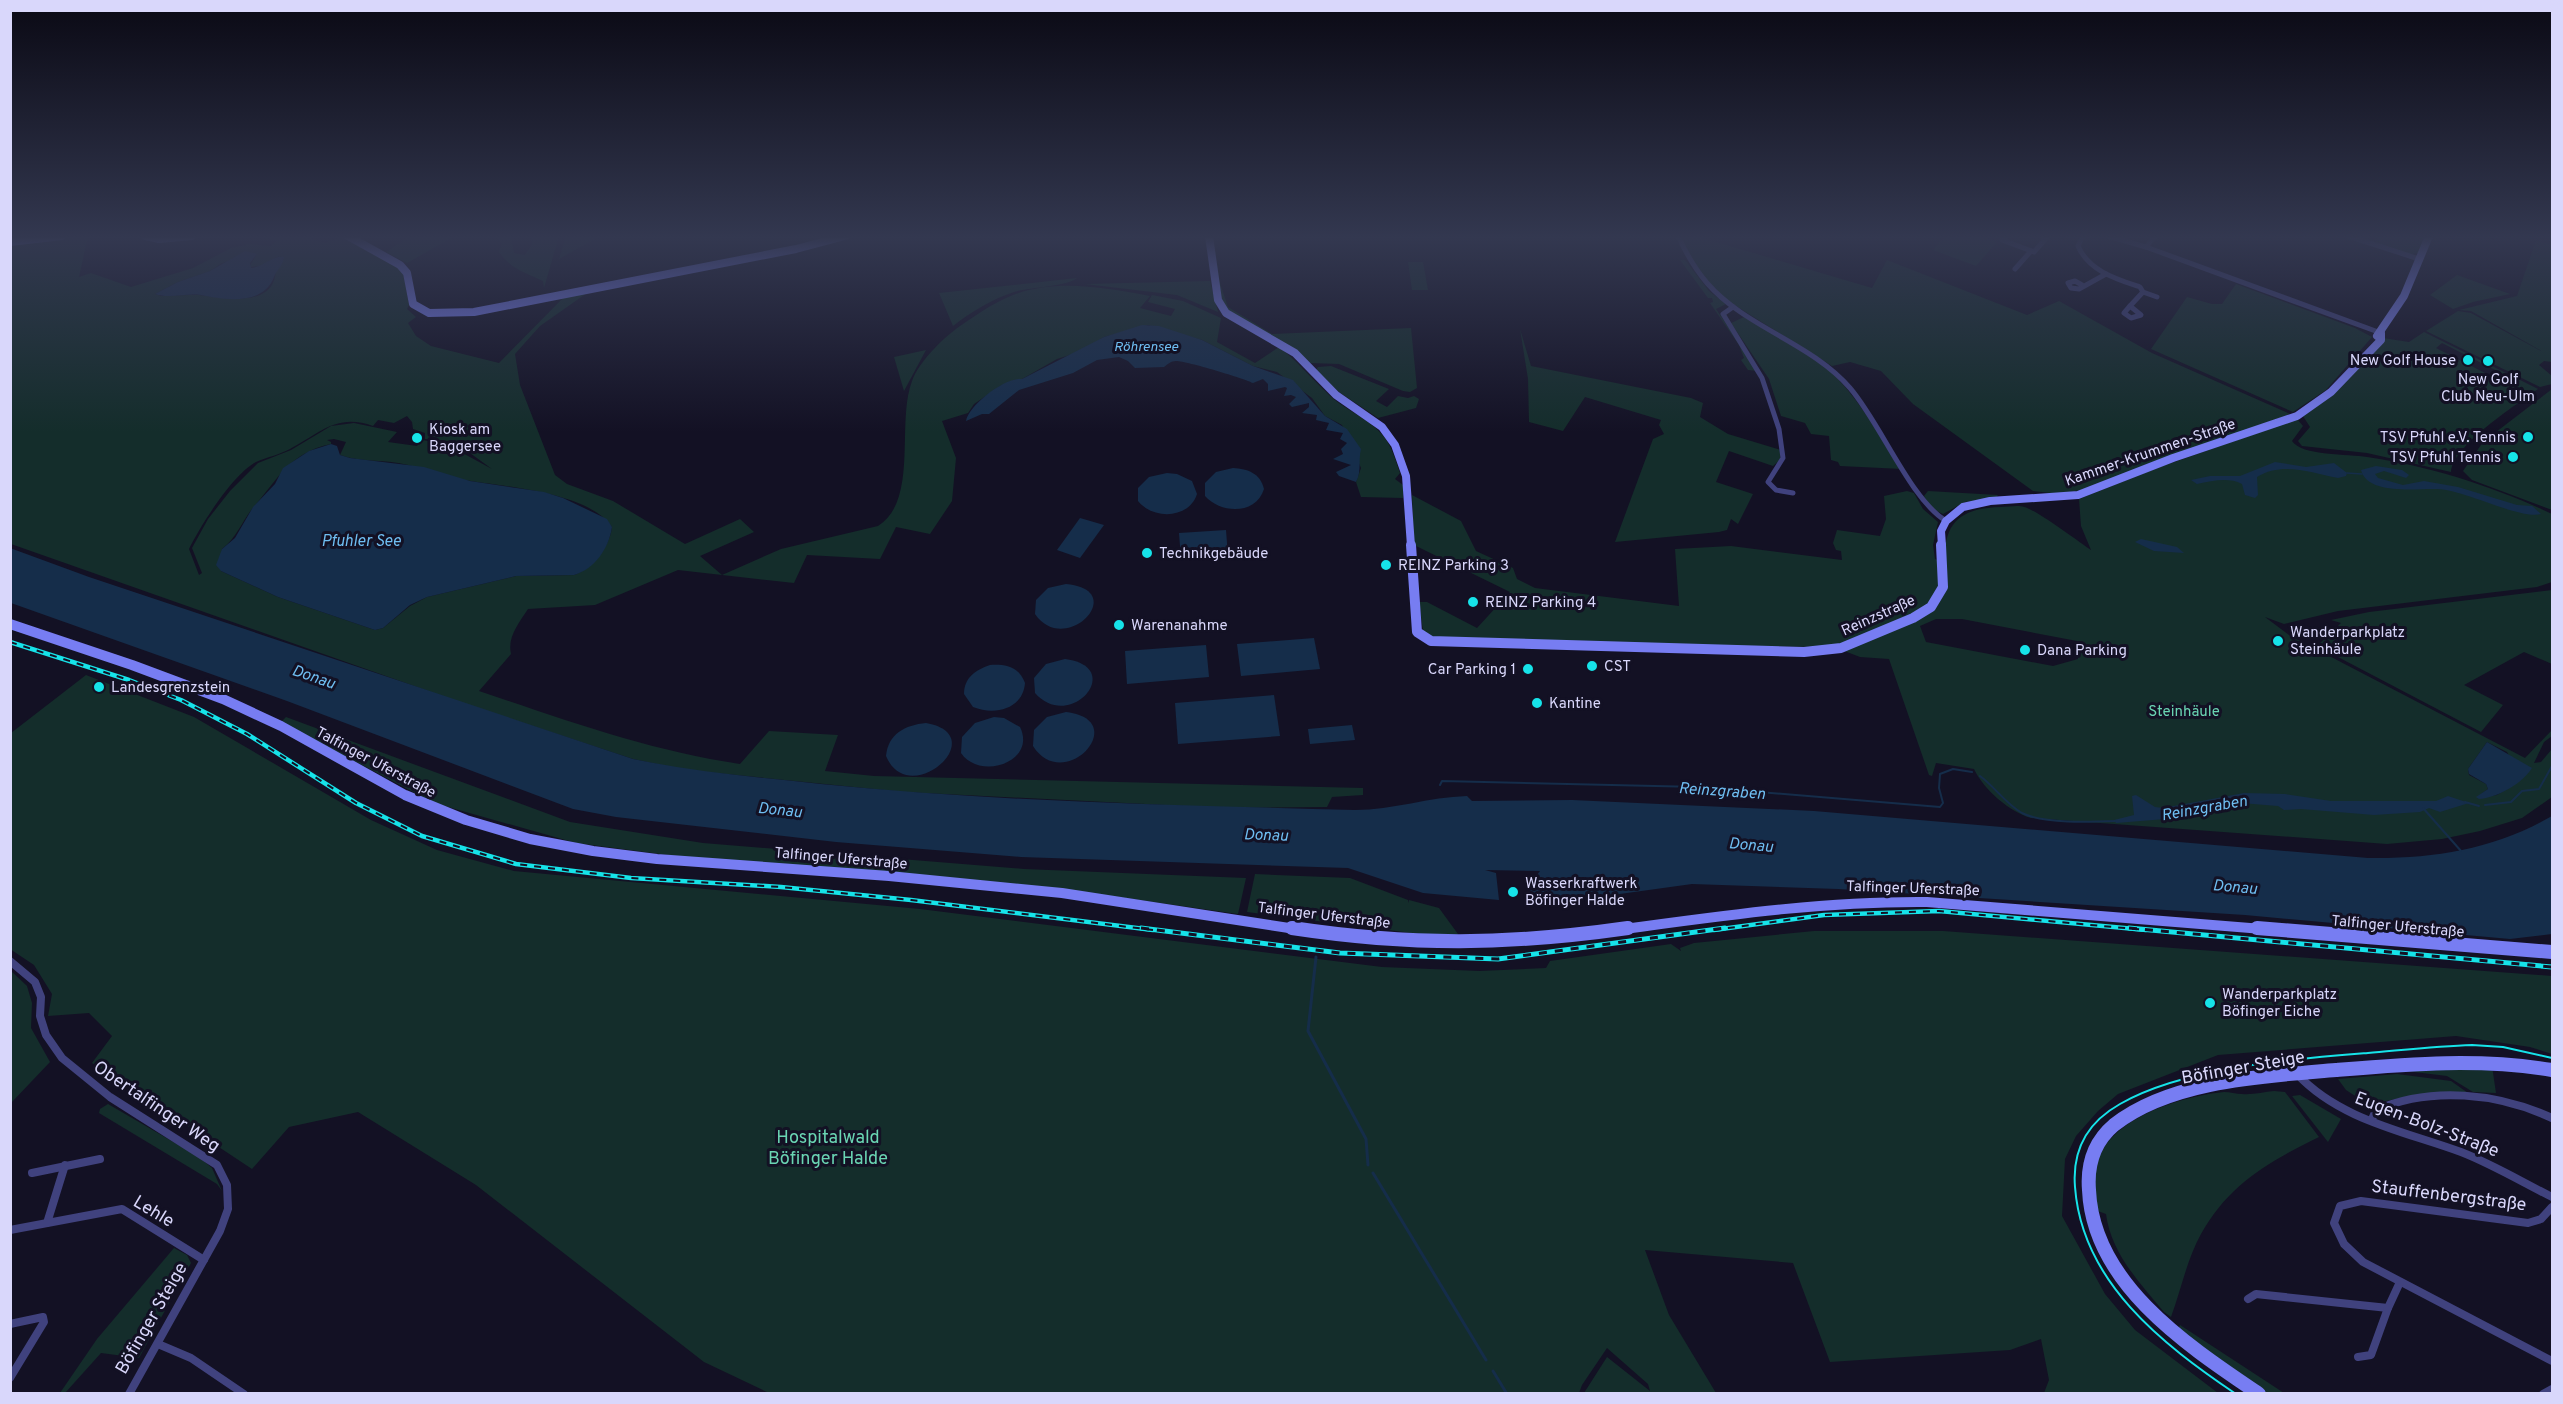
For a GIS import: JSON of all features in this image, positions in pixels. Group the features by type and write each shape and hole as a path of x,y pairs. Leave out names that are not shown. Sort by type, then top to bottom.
{"street":[{"path":"413,302 423,311 438,314 529,302"},
{"name":"Reinzstraße","path":"1219,302 1226,313 1295,353 1336,395 1382,427 1395,445 1406,476 1416,632 1422,638 1431,641 1804,652 1840,648 1913,618 1934,604 1943,587 1940,541 1946,520"},
{"path":"1726,302 1809,352 1841,378 1877,426 1930,511 1946,520"},
{"path":"2130,306 2134,302"},
{"path":"2295,302 2381,333"},
{"name":"Kammer-Krummen-Straße","path":"1946,520 1963,507 1975,503 2078,495 2173,458 2297,416 2331,392 2380,340 2381,333 2400,302"},
{"path":"1733,307 1723,314 1761,372 1772,399 1784,450 1783,458 1768,482 1776,490 1793,493"},
{"name":"Talfinger Uferstraße","path":"10,624 130,663 253,712 363,774 434,809 528,838 571,848 634,857 1069,894 1318,930 1443,942 1518,941 1582,935 1783,906 1858,899 1927,902 2553,952"},
{"name":"Obertalfinger Weg","path":"10,961 35,982 41,998 40,1016 46,1035 62,1058 110,1097 217,1165 227,1185 228,1209 204,1260"},
{"name":"Böfinger Steige","path":"2259,1394 2173,1331 2145,1303 2113,1263 2097,1233 2088,1206 2089,1165 2096,1148 2105,1135 2120,1120 2168,1098 2211,1087 2297,1074 2468,1060 2503,1061 2553,1070"},
{"name":"Eugen-Bolz-Straße","path":"2297,1074 2310,1089 2327,1102 2464,1153 2553,1197"},
{"path":"2372,1119 2376,1110 2396,1102 2460,1097 2498,1098 2553,1118"},
{"path":"32,1173 100,1159"},
{"path":"47,1223 65,1166"},
{"name":"Stauffenbergstraße","path":"2553,1207 2541,1220 2528,1223 2361,1201 2340,1206 2335,1215 2334,1228 2337,1236 2363,1262 2553,1361"},
{"name":"Lehle","path":"10,1230 122,1209 204,1260"},
{"name":"Böfinger Steige","path":"129,1394 204,1260"},
{"path":"2358,1357 2371,1355 2400,1282"},
{"path":"2248,1299 2256,1294 2388,1308"},
{"path":"10,1324 43,1317 44,1322 10,1378"},
{"path":"158,1344 181,1354 244,1394"},
{"path":"2543,1394 2553,1389"}],"green space":[{"path":"10,302 408,302 407,309 416,317 408,323 416,336 431,346 499,363 560,302 575,302 540,326 515,354 520,385 555,475 567,484 613,501 685,544 740,519 754,532 700,556 722,575 678,570 595,605 528,609 512,636 511,654 479,691 641,743 740,764 769,731 838,735 825,771 874,776 1363,788 1363,795 1332,797 1327,807 1225,808 904,792 686,770 633,759 468,705 11,544","holes":["407,416 412,422 413,429 425,433 425,439 447,441 463,448 492,469 446,444 422,440 417,446 388,442 397,432 354,423 331,426 349,422 373,426 378,420 394,423","331,426 291,450 258,463 230,491 208,519 192,548 202,573 199,575 189,549 209,514 227,489 256,462 286,451","327,440 346,442 340,455 348,457 400,463 463,480 526,489 567,499 601,516 612,527 611,534 599,556 587,568 574,575 516,576 427,597 410,606 383,628 375,630 278,597 221,571 222,549 252,509 285,469 304,454 331,444"]},
{"path":"943,302 992,302 982,306 953,326"},
{"path":"999,302 1145,302 1140,308 1171,316 1175,309 1148,302 1184,302 1221,318 1217,342 1255,363 1279,347 1340,404 1379,431 1392,450 1400,473 1395,479 1403,485 1403,498 1361,497 1356,482 1361,468 1342,425 1325,416 1312,398 1277,372 1253,366 1202,340 1148,325 1104,337 1079,352 1057,359 1022,379 1002,385 974,404 968,413 942,421 956,458 952,501 930,534 896,527 880,559 807,555 794,583 722,575 781,549 878,526 891,514 903,480 908,398 916,373 934,349 949,335"},
{"path":"1193,302 1215,302 1218,312"},
{"path":"1223,302 1226,302 1228,307 1272,334 1411,328 1417,388 1410,392 1403,391 1339,364 1310,363 1230,312"},
{"path":"1723,302 1726,304 1716,309 1758,371 1748,370 1741,360 1744,358 1739,345 1710,303"},
{"path":"1729,302 1993,302 2027,315 2060,302 2152,353 2290,414 2086,489 2059,494 2033,491 1913,404 1881,371 1850,362 1832,366"},
{"path":"2184,302 2222,304 2224,302 2283,302 2355,328 2372,337 2326,390 2293,412 2151,349"},
{"path":"2441,302 2475,302 2473,302 2453,309"},
{"path":"2494,302 2552,302 2552,362 2544,361 2539,365 2552,376 2552,384 2540,387 2426,331 2458,311 2471,313 2545,353 2471,311 2459,310"},
{"path":"1744,317 1805,352 1837,378 1863,411 1902,469 1840,466 1838,462 1831,460 1829,436 1811,434 1805,423 1781,416 1769,379 1731,323"},
{"path":"1520,329 1531,366 1691,398 1703,403 1700,417 1728,434 1781,450 1780,460 1773,466 1729,451 1716,482 1753,494 1738,524 1731,519 1727,530 1719,532 1615,542 1653,439 1664,434 1659,425 1661,420 1585,397 1563,431 1529,422 1528,379"},
{"name":"New Golf Club Neu-Ulm","path":"2424,332 2538,389 2501,415 2474,438 2454,461 2451,472 2367,453 2302,446 2298,441 2310,427 2303,416 2334,394 2383,338 2409,342","holes":["2442,343 2499,372 2493,377 2436,348"]},
{"path":"926,350 904,391 894,357"},
{"path":"1331,366 1389,389 1376,401 1387,407 1398,396 1408,398 1414,396 1419,399 1416,408 1378,418 1339,392 1316,370 1318,367"},
{"name":"TSV Pfuhl Tennis","path":"2552,389 2552,510 2472,480 2463,471 2483,442"},
{"name":"Steinhäule","path":"2297,419 2303,426 2292,441 2305,449 2326,454 2391,461 2438,472 2485,486 2552,514 2552,582 2537,587 2338,611 2284,624 2265,617 2289,635 2525,758 2552,730 2552,736 2544,742 2534,763 2541,762 2552,749 2552,797 2522,818 2480,831 2442,839 2387,844 2031,818 2015,811 1998,799 1984,785 1974,769 1936,763 1932,776 1929,775 1889,659 1860,657 1834,647 1685,646 1433,638 1423,631 1419,602 1427,602 1477,628 1510,592 1414,545 1412,495 1461,521 1476,551 1513,568 1517,579 1535,588 1679,606 1675,549 1731,546 1842,560 1841,551 1836,550 1833,543 1837,530 1880,536 1886,519 1884,496 1907,491 1914,493 1923,509 1938,522 1933,545 1935,559 1945,563 1947,537 1957,520 1975,510 1987,508 2019,506 2030,509 2091,550 2081,526 2079,499 2160,467","holes":["1936,619 1962,619 2077,641 2078,659 2053,666 1926,642 1920,626","2487,742 2507,752 2522,779 2497,795 2477,797 2488,789 2486,784 2469,775 2468,769"]},
{"path":"1928,491 1998,495 1996,498 1965,502 1943,514 1931,508 1924,496"},
{"path":"2552,590 2552,664 2524,652 2464,685 2503,705 2481,732 2317,646 2341,623 2331,620 2369,612"},
{"name":"Hospitalwald Böfinger Halde","path":"86,675 194,717 371,820 437,850 514,871 920,909 1382,967 1479,971 1546,968 1550,961 1671,944 1681,951 1680,948 1694,943 1814,931 1943,931 2552,976 2552,1054 2530,1047 2456,1036 2218,1055 2118,1094 2098,1111 2076,1136 2065,1159 2062,1216 2105,1294 2135,1330 2218,1393 2044,1393 2049,1380 2041,1339 2010,1350 1830,1362 1793,1263 1645,1250 1669,1315 1716,1393 1584,1393 1607,1357 1650,1391 1648,1384 1607,1348 1579,1393 769,1393 704,1362 476,1185 358,1112 289,1127 252,1169 92,1063 112,1036 89,1013 48,1016 52,994 34,965 10,949 11,733"},
{"path":"286,717 570,822 703,843 1024,869 1246,878 1238,914 1062,889 691,858 576,843 434,803 281,722"},
{"path":"1255,874 1350,878 1408,900 1409,903 1409,900 1439,908 1458,934 1459,939 1247,912"},
{"path":"10,970 27,986 32,1003 31,1028 50,1062 11,1103"},
{"path":"2492,1066 2496,1093 2473,1092 2447,1076 2406,1071"},
{"path":"2397,1074 2451,1081 2468,1093 2418,1096 2369,1105 2346,1090 2338,1079"},
{"path":"2224,1092 2254,1094 2285,1092 2319,1137 2267,1165 2251,1176 2224,1201 2196,1244 2171,1317 2145,1290 2120,1254 2106,1214 2095,1210 2095,1175 2104,1148 2131,1122 2169,1104 2207,1094"},
{"path":"2300,1095 2341,1119 2328,1142 2292,1096"},
{"path":"108,1104 199,1157 212,1168 222,1191 217,1184 99,1113 100,1109"},
{"path":"174,1248 187,1255 191,1263 139,1358 101,1353 65,1393 60,1393 97,1339"},
{"path":"2180,1325 2284,1393 2267,1393 2214,1358 2178,1329"}],"water":[{"name":"Röhrensee","path":"1142,325 1159,326 1202,340 1253,366 1293,380 1325,416 1347,429 1361,449 1356,482 1339,476 1336,472 1351,465 1333,459 1343,454 1341,449 1347,443 1340,439 1343,433 1326,430 1329,423 1316,420 1317,415 1302,413 1309,407 1309,403 1292,407 1289,404 1296,397 1284,396 1287,388 1285,387 1268,391 1268,384 1263,379 1253,383 1181,361 1164,367 1135,368 1128,361 1119,357 1097,360 1073,373 1019,390 989,414 982,414 966,421 981,400 1006,382 1022,379 1104,337"},
{"name":"Pfuhler See","path":"331,444 337,446 340,455 350,458 424,467 470,481 544,492 563,498 607,519 612,527 608,543 594,563 574,575 516,576 427,597 410,605 383,628 375,630 278,597 221,571 216,565 222,549 235,538 253,507 275,484 283,468 309,451"},
{"path":"2275,462 2306,467 2334,463 2347,473 2346,476 2338,478 2287,469 2267,472 2257,477 2258,495 2255,498 2245,495 2242,484 2237,482 2220,480 2197,484 2191,480 2210,476 2240,476"},
{"path":"2376,466 2402,470 2409,475 2406,478 2384,471 2375,474 2378,478 2403,485 2424,481 2458,487 2517,505 2532,506 2541,514 2520,513 2449,491 2383,487 2365,478 2361,470"},
{"path":"1233,468 1244,469 1260,479 1264,489 1254,504 1229,509 1212,502 1205,496 1205,483 1216,472"},
{"path":"1167,473 1177,474 1192,481 1197,494 1187,508 1179,512 1161,514 1152,511 1138,501 1138,488 1149,477"},
{"path":"1080,518 1104,525 1080,558 1057,550"},
{"path":"1226,530 1228,556 1181,559 1179,533"},
{"path":"2141,539 2177,547 2184,553 2154,551 2135,542"},
{"name":"Donau","path":"10,548 89,577 633,759 703,771 821,784 1021,799 1355,810 1467,796 1472,801 1572,800 1814,811 2368,858 2417,856 2463,850 2508,837 2552,816 2552,934 2510,939 2245,915 1838,889 1692,884 1562,902 1530,902 1529,875 1537,875 1540,871 1485,870 1496,873 1499,900 1423,893 1348,868 1021,857 836,842 616,817 573,809 287,701 11,603"},
{"path":"1066,584 1085,589 1093,597 1093,608 1086,618 1075,625 1062,629 1048,626 1035,614 1036,600 1048,588"},
{"path":"1314,638 1320,669 1241,676 1237,644"},
{"path":"1206,645 1209,677 1127,684 1125,651"},
{"path":"1065,659 1083,664 1091,673 1092,684 1086,694 1076,702 1063,706 1049,703 1035,693 1034,678 1046,664"},
{"path":"990,665 1001,665 1016,670 1025,683 1019,699 1007,708 981,710 973,707 964,694 966,683 971,675"},
{"path":"1274,695 1280,736 1178,744 1175,703"},
{"path":"1066,712 1085,718 1093,728 1093,739 1086,750 1075,759 1061,762 1046,759 1033,746 1034,730 1047,717"},
{"path":"994,717 1004,718 1020,727 1023,739 1021,750 1004,764 981,766 970,761 961,753 962,737 975,723"},
{"path":"926,723 945,730 952,741 949,753 940,765 927,773 912,776 897,771 886,756 890,742 899,732 911,726"},
{"path":"1352,725 1355,740 1310,744 1308,729"},
{"path":"2487,742 2532,768 2509,789 2494,796 2479,799 2476,797 2488,789 2486,784 2469,774 2468,769"},
{"path":"2244,793 2285,794 2331,801 2436,801 2448,796 2469,803 2440,812 2429,808 2420,812 2374,815 2301,809 2284,810 2278,806 2241,803 2181,813 2178,818 2116,823 2114,820 2134,815 2132,796 2136,795 2155,807 2163,808"}],"waterway":[{"path":"2347,473 2362,474"},
{"path":"2485,805 2511,802 2522,791 2539,789 2552,766"},
{"name":"Reinzgraben","path":"1440,785 1442,781 1699,787 1940,807 1943,803 1939,788 1940,774 1953,769 1972,772"},
{"name":"Reinzgraben","path":"1980,776 2016,809 2031,817 2067,822 2115,821"},
{"path":"2465,802 2479,806"},
{"name":"Reinzgraben","path":"2423,808 2461,851"},
{"path":"1316,957 1308,1031 1366,1139 1368,1165"},
{"path":"1373,1173 1486,1360"},
{"path":"1493,1371 1507,1394"}],"tram line":[{"path":"2236,1394 2154,1332 2130,1307 2110,1281 2093,1252 2081,1221 2075,1174 2079,1149 2084,1138 2099,1119 2120,1104 2146,1091 2176,1081 2207,1073 2274,1062 2472,1045 2503,1047 2552,1058"}],"railway":[{"path":"10,642 129,680 181,700 247,734 356,803 422,836 516,864 631,878 781,887 911,900 1153,930"},
{"path":"1714,930 1824,915 1939,911 2146,930"},
{"path":"1141,928 1340,953 1498,959 1725,928"},
{"path":"2129,928 2552,967"}],"place":[{"name":"New Golf House","path":"2468,360"},
{"name":"New Golf Club Neu-Ulm","path":"2488,361"},
{"name":"TSV Pfuhl e.V. Tennis","path":"2528,437"},
{"name":"Kiosk am Baggersee","path":"417,438"},
{"name":"TSV Pfuhl Tennis","path":"2513,457"},
{"name":"Technikgebäude","path":"1147,553"},
{"name":"REINZ Parking 3","path":"1386,565"},
{"name":"REINZ Parking 4","path":"1473,602"},
{"name":"Warenanahme","path":"1119,625"},
{"name":"Wanderparkplatz Steinhäule","path":"2278,641"},
{"name":"Dana Parking","path":"2025,650"},
{"name":"CST","path":"1592,666"},
{"name":"Car Parking 1","path":"1528,669"},
{"name":"Landesgrenzstein","path":"99,687"},
{"name":"Kantine","path":"1537,703"},
{"name":"Wasserkraftwerk Böfinger Halde","path":"1513,892"},
{"name":"Wanderparkplatz Böfinger Eiche","path":"2210,1003"}]}
